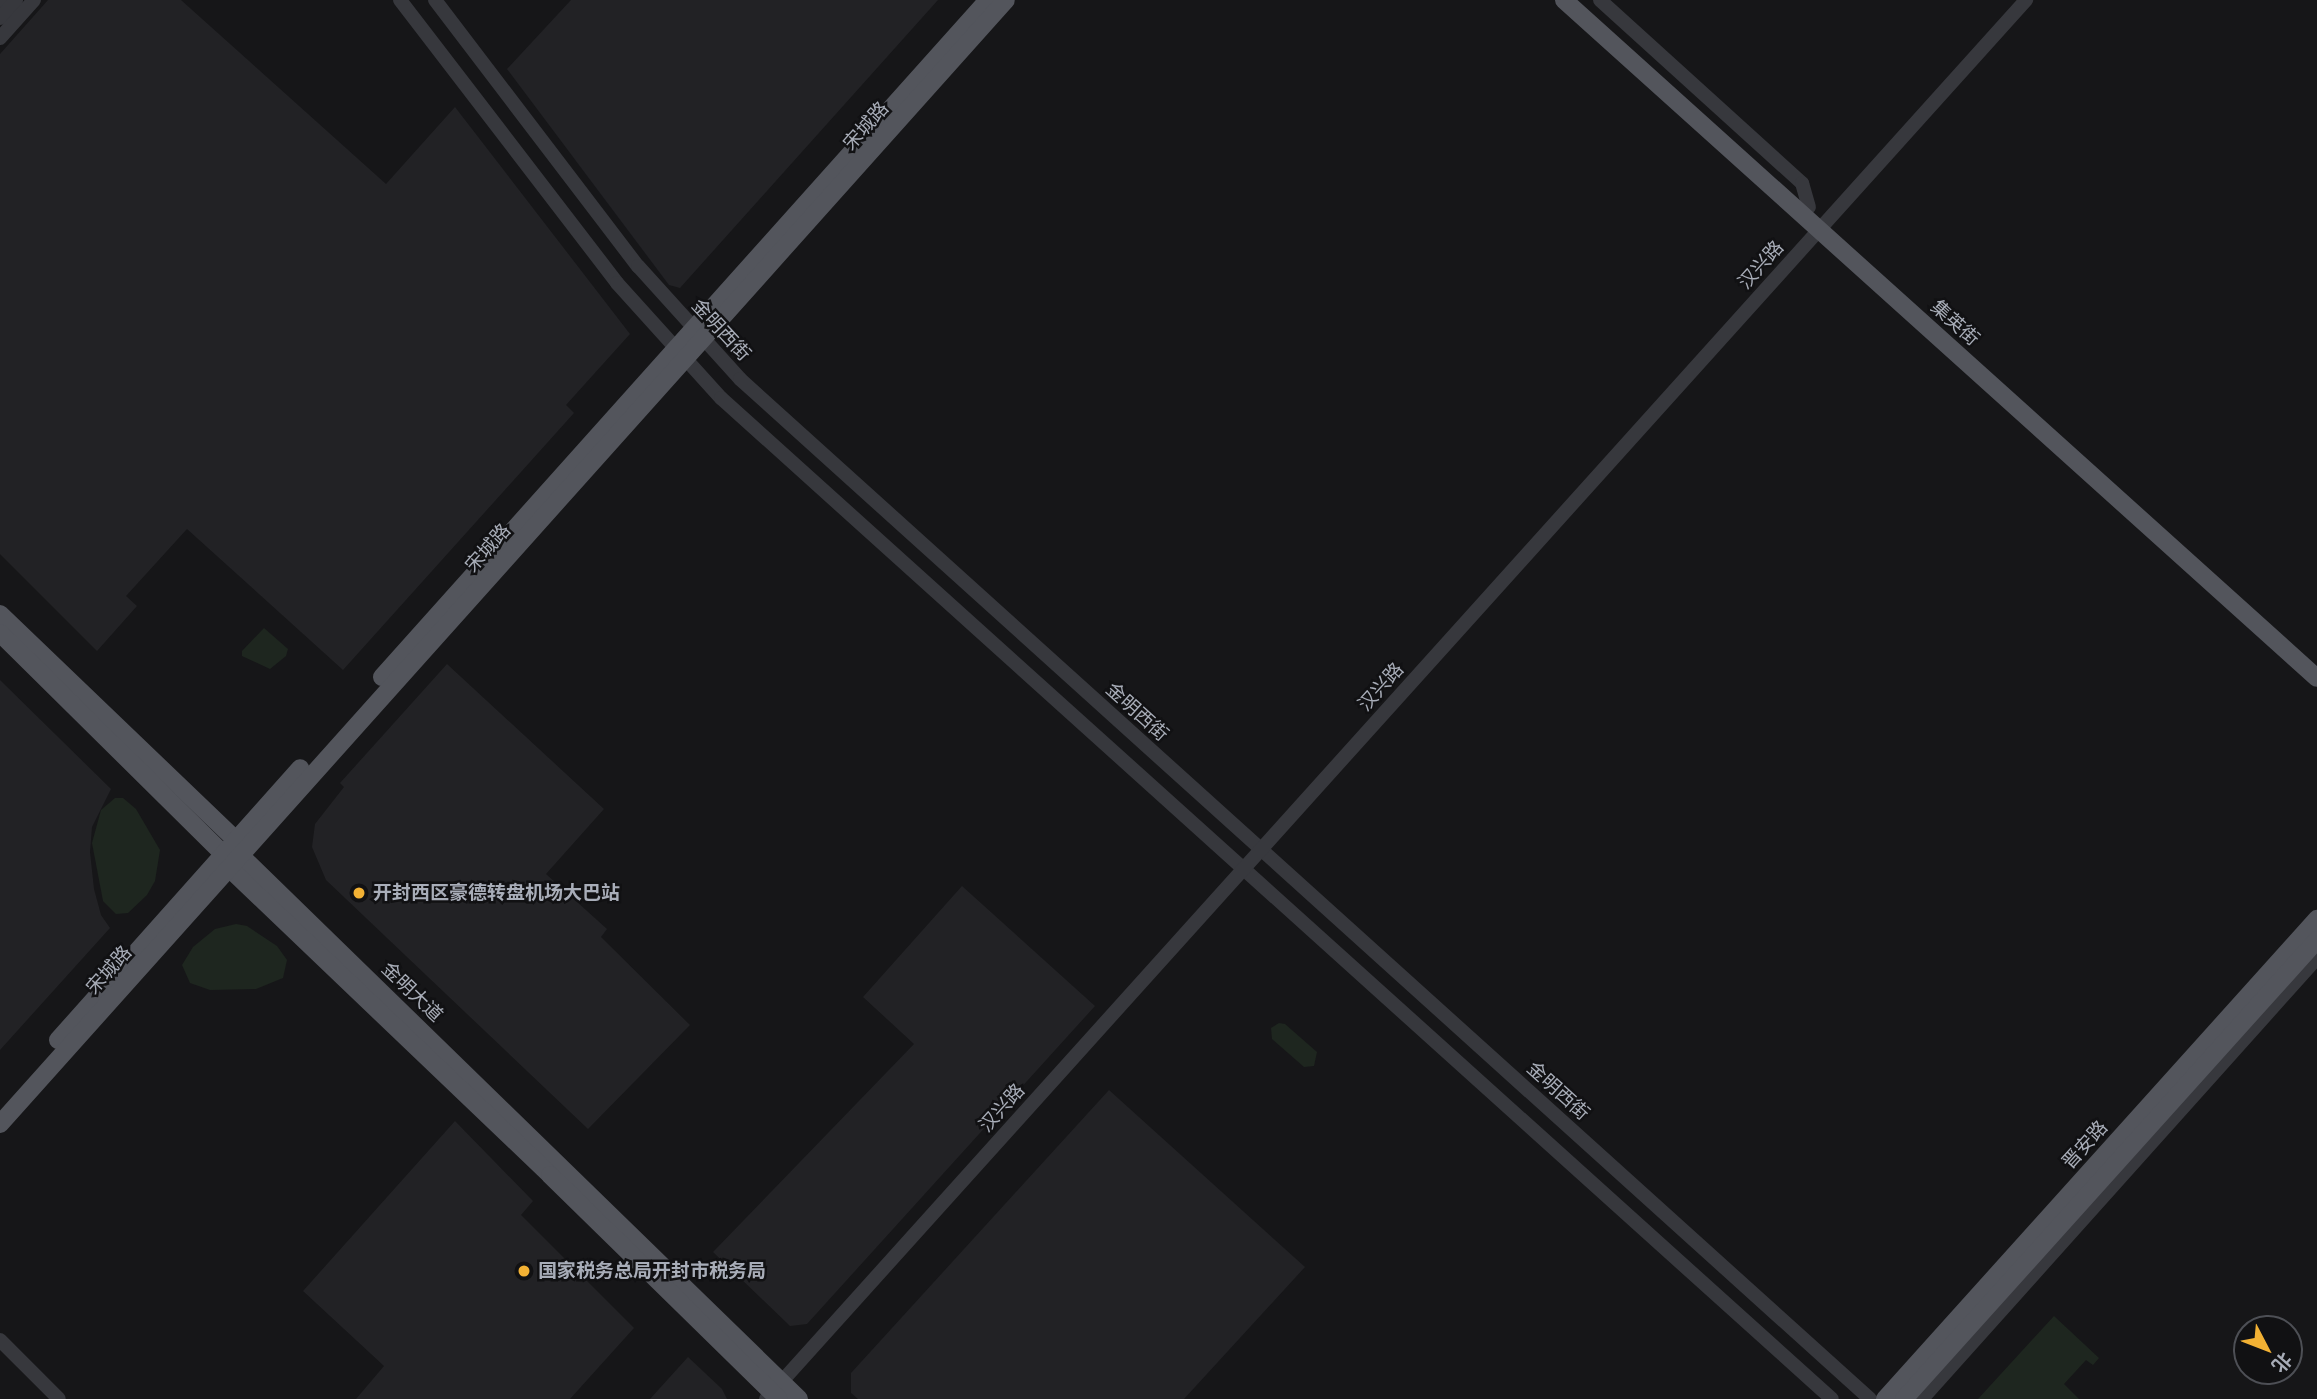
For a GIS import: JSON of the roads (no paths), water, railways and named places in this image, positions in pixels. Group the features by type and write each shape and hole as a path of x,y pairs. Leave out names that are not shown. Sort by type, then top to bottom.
{"main road":[{"name":"宋城路","path":"699,334 988,0"},
{"name":"宋城路","path":"0,1105 232,854 699,334 1006,0"},
{"name":"集英街","path":"1564,0 2317,665"},
{"name":"集英街","path":"1578,0 1809,207 1825,228 2317,678"},
{"name":"金明大道","path":"0,614 232,854 550,1175 780,1394"},
{"name":"金明大道","path":"0,633 232,854"},
{"name":"宋城路","path":"0,1124 232,854"},
{"name":"晋安路","path":"1885,1399 2317,919"},
{"name":"晋安路","path":"1904,1399 2317,940"}],"street":[{"path":"0,18 16,0"},
{"path":"0,38 34,0"},
{"path":"400,0 617,283 680,355 741,416 1832,1399"},
{"name":"金明西街","path":"435,0 638,266 740,379 1871,1399"},
{"path":"1600,0 1802,183 1809,207"},
{"name":"汉兴路","path":"780,1394 2026,0"},
{"name":"汉兴路","path":"1825,228 2036,0"},
{"path":"1922,1399 2317,958"},
{"path":"0,1340 59,1399"}],"place":[{"name":"开封西区豪德转盘机场大巴站","path":"359,893"},
{"name":"国家税务总局开封市税务局","path":"524,1271"}]}
